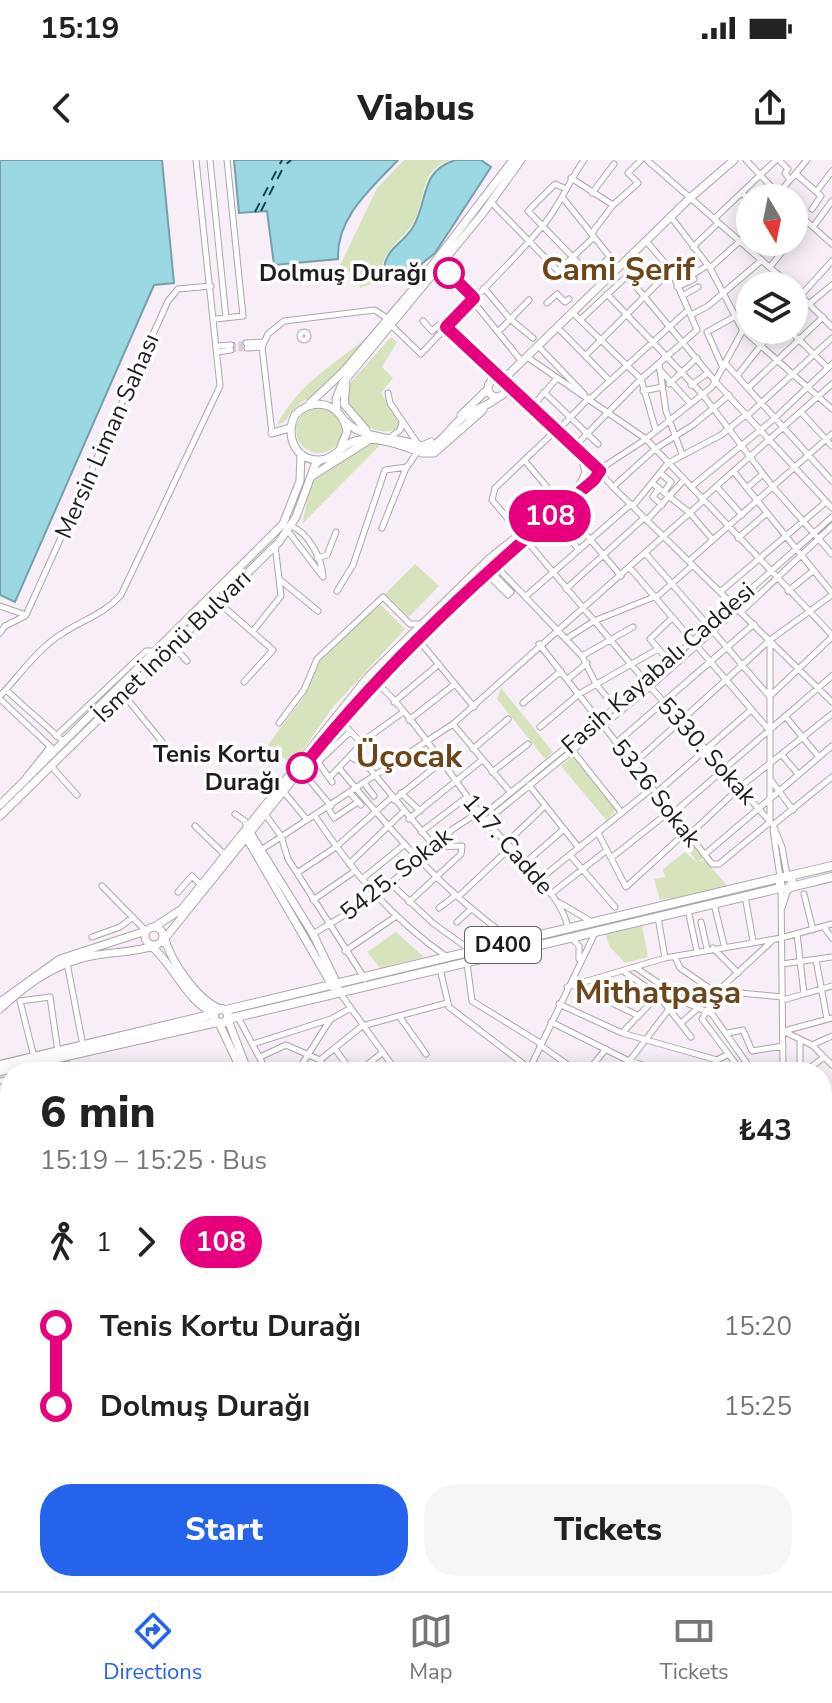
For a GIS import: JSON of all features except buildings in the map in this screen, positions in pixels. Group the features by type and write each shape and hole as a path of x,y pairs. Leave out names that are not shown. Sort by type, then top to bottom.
{"highway":[{"name":"D400","path":"594,927 714,904 832,866"},
{"name":"D400","path":"15,1062 194,1019 223,1016 316,991 467,963 570,933 784,882 832,877"},
{"name":"D400","path":"36,1062 515,942 570,933"}],"main road":[{"path":"337,411 338,390 478,210 513,160"},
{"path":"419,449 392,436 374,437 353,441 320,460 301,454 293,444 290,428 295,415 327,389 390,322 491,202 521,160"},
{"path":"306,406 319,404 337,411 356,430 374,437 430,449 463,417 483,410 503,388 505,378 523,357 571,311 624,272 646,241 734,160"},
{"path":"350,374 343,393 344,404 354,420 374,437"},
{"path":"419,449 429,444 488,389 491,381 503,388"},
{"path":"488,389 492,395 503,388"},
{"path":"339,451 346,439 343,418"},
{"path":"272,433 290,428"},
{"path":"311,477 374,437"},
{"name":"İsmet İnönü Bulvarı","path":"0,805 283,524 300,481 301,454"},
{"name":"İsmet İnönü Bulvarı","path":"0,816 275,545 290,528 320,460"},
{"path":"0,1009 67,963 158,942 237,851 247,833 372,679 544,509 561,504 580,483 597,471"},
{"path":"522,531 561,504 597,471"},
{"path":"414,636 422,624 491,562"},
{"path":"0,1002 60,959 150,929 182,909 226,855 257,824 372,679"},
{"path":"257,824 260,852"},
{"path":"247,833 304,926 337,988"},
{"path":"237,851 260,852"},
{"path":"304,926 313,934 325,965 323,981 316,991"},
{"path":"150,929 200,1003 223,1016 239,1062"},
{"path":"150,929 202,996 223,1016 244,1062"},
{"path":"325,965 354,982"},
{"path":"194,1019 200,1003"}],"street":[{"path":"53,749 0,697 46,646 64,632 97,617 121,595 218,397 215,319 196,160"},
{"path":"210,160 226,318"},
{"path":"215,319 243,316 227,160"},
{"path":"247,345 262,344 284,321 379,309 421,354 443,327 542,226 563,198 571,178 584,160"},
{"path":"491,202 558,271 593,235 613,205 638,183 628,173 641,160"},
{"path":"647,160 736,238"},
{"path":"746,160 768,184"},
{"path":"752,184 777,160 788,169 785,173 790,180"},
{"path":"788,184 805,161"},
{"path":"592,193 614,164"},
{"path":"816,192 832,171"},
{"path":"796,174 821,196 812,209"},
{"path":"571,178 613,205"},
{"path":"563,198 610,257 590,275 528,211 555,184 566,189"},
{"path":"693,247 736,201"},
{"path":"813,227 832,201"},
{"path":"671,217 709,267 735,317 707,332 724,366 737,376 832,481"},
{"path":"808,223 832,244"},
{"path":"576,445 606,412 697,330 671,270 646,241"},
{"path":"677,287 736,245"},
{"path":"757,256 776,272"},
{"path":"770,267 779,256"},
{"path":"621,576 524,460 571,418 588,397 610,381 668,327 723,295 762,260"},
{"path":"808,286 832,261"},
{"path":"585,356 671,270"},
{"path":"580,320 624,272 715,381 832,508"},
{"path":"449,273 523,357 588,397"},
{"path":"832,285 809,304 832,327"},
{"name":"Mersin Liman Sahası","path":"26,615 168,301 178,289 211,286"},
{"path":"682,296 698,287"},
{"path":"484,288 510,319 533,338"},
{"path":"547,303 557,294 567,300 571,311 641,379 656,431"},
{"path":"607,294 703,395 773,487 832,554"},
{"path":"822,294 828,298"},
{"path":"498,332 529,300"},
{"path":"808,331 823,317"},
{"path":"423,321 432,331 443,327"},
{"path":"443,327 496,372 503,388 576,445 597,471"},
{"path":"561,331 610,381"},
{"path":"525,597 632,505 668,463 729,429 832,338"},
{"path":"597,471 646,439 703,395 715,381 736,341"},
{"path":"262,344 272,433"},
{"path":"748,388 795,344"},
{"path":"691,487 742,447 830,366 803,344"},
{"path":"737,376 760,346 832,409"},
{"path":"217,349 231,347"},
{"path":"541,349 588,397 646,439 832,636 769,696"},
{"path":"643,391 662,388 697,358"},
{"path":"659,366 691,404"},
{"path":"659,366 669,421 682,454"},
{"path":"691,385 708,373"},
{"path":"532,407 557,378"},
{"path":"260,852 474,707 539,644 666,537 702,500 832,384"},
{"path":"503,388 532,407 832,702"},
{"path":"544,392 598,444"},
{"path":"382,528 407,467 419,449 388,393"},
{"path":"613,487 655,449 714,409 729,395"},
{"path":"801,412 832,446"},
{"path":"392,436 400,430 402,422"},
{"path":"566,639 594,621 655,595 673,583 713,540 832,434"},
{"path":"580,483 585,472 581,457"},
{"name":"5330. Sokak","path":"524,460 491,494 492,500 522,531 552,573 648,684 772,823"},
{"path":"337,591 353,565 385,470 407,467"},
{"path":"633,764 770,640 832,594 734,472"},
{"path":"566,589 662,505 664,492 671,482 660,473"},
{"path":"747,488 763,474"},
{"path":"662,505 653,497 684,480"},
{"path":"652,483 690,513 713,540"},
{"path":"717,487 742,515"},
{"path":"720,592 826,502"},
{"path":"738,538 767,513"},
{"name":"Fasih Kayabalı Caddesi","path":"737,608 769,571 832,517"},
{"name":"Fasih Kayabalı Caddesi","path":"482,816 648,684 832,526"},
{"path":"560,527 579,550"},
{"path":"290,528 302,530 316,559"},
{"path":"290,528 316,559"},
{"path":"316,559 328,558 336,532"},
{"path":"252,632 281,596 275,545"},
{"path":"646,554 769,696"},
{"path":"491,562 510,594 525,597 582,656 596,684 615,707"},
{"path":"630,568 769,730"},
{"path":"788,591 813,571"},
{"path":"279,579 318,611"},
{"path":"279,723 304,690 317,659 383,597 410,624 414,636 459,685 474,707"},
{"path":"218,601 273,650 244,682"},
{"path":"0,606 26,615"},
{"path":"0,633 5,626 26,615"},
{"path":"669,661 650,639 672,618"},
{"path":"410,624 422,624"},
{"path":"616,743 754,624"},
{"path":"582,656 633,627"},
{"path":"770,640 769,796 772,823 782,847 784,882 781,912 783,1062"},
{"name":"Fasih Kayabalı Caddesi","path":"482,816 529,785 572,750 615,707 648,684 669,661 694,643"},
{"name":"5326 Sokak","path":"539,644 686,835 715,866 772,823"},
{"path":"173,646 187,661"},
{"path":"540,727 579,694 658,649"},
{"path":"56,736 146,651 154,651"},
{"path":"568,679 587,663"},
{"path":"394,702 439,664"},
{"path":"523,703 561,671"},
{"path":"611,858 724,769 832,676"},
{"name":"117. Cadde","path":"372,679 409,720 482,816 554,897 579,946 579,960"},
{"path":"409,720 459,685"},
{"path":"6,690 64,742"},
{"path":"123,694 163,743"},
{"path":"539,880 653,792 751,710"},
{"path":"313,754 330,780 361,743 402,713"},
{"path":"598,833 626,887 740,787 832,714"},
{"path":"785,716 819,757"},
{"path":"473,749 508,719"},
{"path":"340,720 361,743"},
{"path":"453,724 510,792"},
{"path":"318,762 350,732"},
{"path":"492,772 528,744"},
{"path":"704,855 769,796 832,746"},
{"path":"572,750 622,813"},
{"path":"782,755 798,774"},
{"path":"351,757 375,775 435,847 462,846 461,854 409,902"},
{"path":"409,819 482,760"},
{"path":"297,873 336,847 374,812 440,763"},
{"path":"51,766 77,795"},
{"path":"301,769 334,818 360,804 339,768"},
{"path":"769,778 793,810"},
{"path":"772,823 831,780"},
{"path":"364,783 374,796"},
{"path":"529,785 579,848"},
{"path":"283,791 307,820"},
{"path":"353,791 436,878 515,942"},
{"path":"401,793 420,811"},
{"path":"421,832 467,797"},
{"path":"439,908 457,896 545,806"},
{"path":"349,864 403,812"},
{"path":"235,814 245,821 247,833"},
{"path":"265,814 281,836 313,900 365,980"},
{"path":"315,816 349,864 395,917 450,958"},
{"name":"5425. Sokak","path":"313,934 376,896 453,829 482,816"},
{"path":"195,826 226,855"},
{"path":"524,864 564,829"},
{"path":"362,879 404,845"},
{"path":"554,897 607,850"},
{"path":"570,855 615,907"},
{"path":"313,900 355,871"},
{"path":"178,892 192,876 201,885"},
{"path":"391,884 409,902 474,952"},
{"path":"102,886 133,917 150,929"},
{"path":"804,894 813,930"},
{"path":"745,896 753,941"},
{"name":"117. Cadde","path":"554,897 594,927"},
{"path":"714,904 724,945"},
{"path":"457,922 471,909"},
{"path":"688,910 697,952"},
{"path":"92,937 120,927 133,917"},
{"path":"345,951 395,917"},
{"path":"658,917 665,958"},
{"path":"701,922 710,949 738,973"},
{"path":"567,987 665,958 724,945 781,938 832,924"},
{"path":"533,1062 594,927"},
{"path":"824,927 832,938"},
{"path":"797,934 804,994"},
{"path":"733,1062 702,1019 719,992 774,939"},
{"path":"675,957 680,968 719,992 782,999 832,986"},
{"path":"782,964 832,957"},
{"path":"783,1031 830,1018 816,960"},
{"path":"67,963 83,1047"},
{"path":"467,963 472,1001 564,1062"},
{"path":"634,967 664,989 697,1009 706,1011 728,1033 747,1062"},
{"path":"440,969 447,1003 519,1062"},
{"path":"622,970 658,995 691,1037"},
{"path":"574,984 639,1016"},
{"path":"337,988 389,1062"},
{"path":"622,1033 664,989"},
{"path":"34,1058 19,997 50,997 58,1053"},
{"path":"629,1061 681,999"},
{"path":"260,1057 286,1045 320,1060 362,1026 447,1003"},
{"path":"559,1004 622,1033 717,1060 727,1055"},
{"path":"253,1044 331,1019 351,1008"},
{"path":"681,1023 697,1009"},
{"path":"223,1016 253,1044 262,1062"},
{"path":"399,1016 426,1054"},
{"path":"304,1062 331,1019"},
{"path":"551,1021 632,1062"},
{"path":"728,1033 743,1030 752,1051 783,1046"},
{"path":"783,1031 812,1045 830,1062"},
{"path":"812,1045 832,1036"},
{"path":"800,1039 800,1062"},
{"path":"335,1049 345,1062"},
{"path":"595,1062 606,1049"},
{"path":"371,1062 382,1053"},
{"path":"818,1062 824,1057"}],"green space":[{"path":"404,160 450,160 429,176 412,224 385,259 381,268 393,276 360,288 357,275 339,268 377,188"},
{"path":"391,337 397,342 382,367 393,378 381,393 399,423 397,430 380,431 367,426 346,403 349,384"},
{"path":"365,339 357,354 325,388 299,404 283,423 277,424 305,387"},
{"path":"319,407 335,414 342,430 335,446 319,453 303,446 296,430 303,414"},
{"path":"383,442 302,524 310,489 320,472 345,454"},
{"path":"415,564 439,586 409,617 385,594"},
{"path":"379,603 405,629 333,707 292,765 268,745 303,698 320,661"},
{"path":"501,688 553,752 545,759 497,699"},
{"path":"572,756 616,809 607,821 561,766"},
{"path":"694,846 703,857 699,862 705,860 729,888 671,901 670,898 660,900 654,879 665,877 663,869 685,852 698,863 689,851"},
{"path":"642,925 648,957 625,963 610,947 605,933"},
{"path":"396,932 424,957 380,968 367,952"}],"water":[{"path":"0,160 162,160 174,283 154,285 15,602 0,595"},
{"path":"234,160 398,160 349,217 339,244 338,259 274,265 267,211 239,213"},
{"path":"455,160 481,160 491,167 435,253 419,266 411,282 398,267 393,274 384,268 388,255 413,227 430,179 444,165"}],"ferry route":[{"path":"255,212 282,160"},
{"path":"261,211 284,166 291,160"}],"tunnel":[{"path":"231,345 246,343"},
{"path":"231,350 247,348"}],"bus line":[{"name":"108","path":"302,768 360,696 493,564 594,480 600,471 576,445 446,327 474,298 449,273"}],"place":[{"name":"Dolmuş Durağı","path":"449,273"},
{"name":"Tenis Kortu Durağı","path":"302,768"}],"district":[{"name":"Cami Şerif","path":"618,269"},
{"name":"Üçocak","path":"409,756"},
{"name":"Mithatpaşa","path":"658,992"}]}
